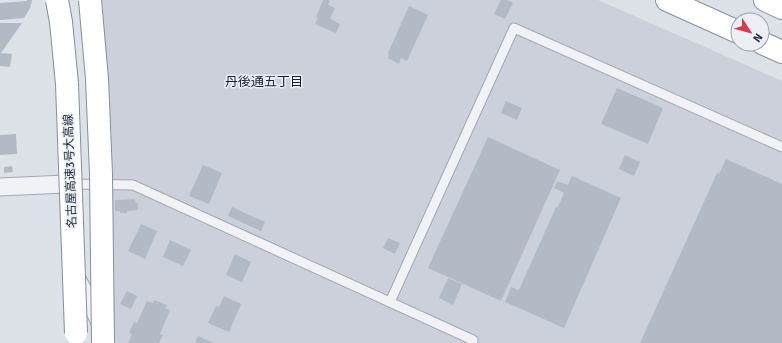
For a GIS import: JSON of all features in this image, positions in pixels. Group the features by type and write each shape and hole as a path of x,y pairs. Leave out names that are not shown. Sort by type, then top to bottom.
{"highway":[{"name":"名古屋高速3号大高線","path":"58,0 67,84 76,343"},
{"path":"90,0 97,79 101,158 103,343"},
{"path":"667,0 730,28"},
{"path":"765,0 782,8"},
{"path":"770,47 782,52"}],"street":[{"path":"54,0 60,52 69,343"},
{"path":"0,187 65,184"},
{"path":"66,241 72,269 78,284 88,299 100,324 103,343"}],"lane":[{"path":"390,302 514,28 782,147"},
{"path":"65,184 132,184 475,342"}],"shaded area":[{"path":"102,0 598,0 782,81 782,343 115,343 107,65"}],"building":[{"path":"32,0 30,8 24,18 0,20 0,3"},
{"path":"323,0 330,0 328,5 335,8 330,19 340,24 336,33 315,24 318,18 316,17"},
{"path":"501,0 507,0 513,3 505,19 494,14"},
{"path":"409,6 428,15 407,61 401,58 399,64 388,58 388,53"},
{"path":"0,23 22,23 1,53 12,54 10,67 0,66"},
{"path":"617,88 663,108 648,144 601,124"},
{"path":"506,101 522,108 517,120 501,113"},
{"path":"16,134 17,154 0,155 0,135"},
{"path":"488,137 560,170 501,301 428,268"},
{"path":"625,155 640,162 634,176 619,169"},
{"path":"726,159 782,184 782,343 640,343 717,173 719,174"},
{"path":"203,165 222,173 209,204 189,196"},
{"path":"12,166 13,172 4,173 4,167"},
{"path":"572,176 621,198 564,328 505,302 511,287 519,290 556,207 558,207 564,193 554,188 557,181 568,185"},
{"path":"135,199 136,203 138,203 138,210 127,211 127,213 115,211 115,200"},
{"path":"232,207 265,222 261,231 228,216"},
{"path":"141,224 157,231 145,259 128,251"},
{"path":"388,238 400,243 395,254 383,248"},
{"path":"170,240 191,250 183,266 163,257"},
{"path":"235,254 251,262 242,282 226,275"},
{"path":"448,278 462,284 453,305 439,298"},
{"path":"127,291 137,296 131,309 120,304"},
{"path":"224,296 241,304 229,332 208,323 216,306 219,307"},
{"path":"154,300 167,305 165,308 170,310 160,334 163,335 159,343 128,343 132,334 129,333 134,322 137,323 147,301 153,303"},
{"path":"198,336 214,343 195,343"}],"district":[{"name":"丹後通五丁目","path":"264,81"}]}
